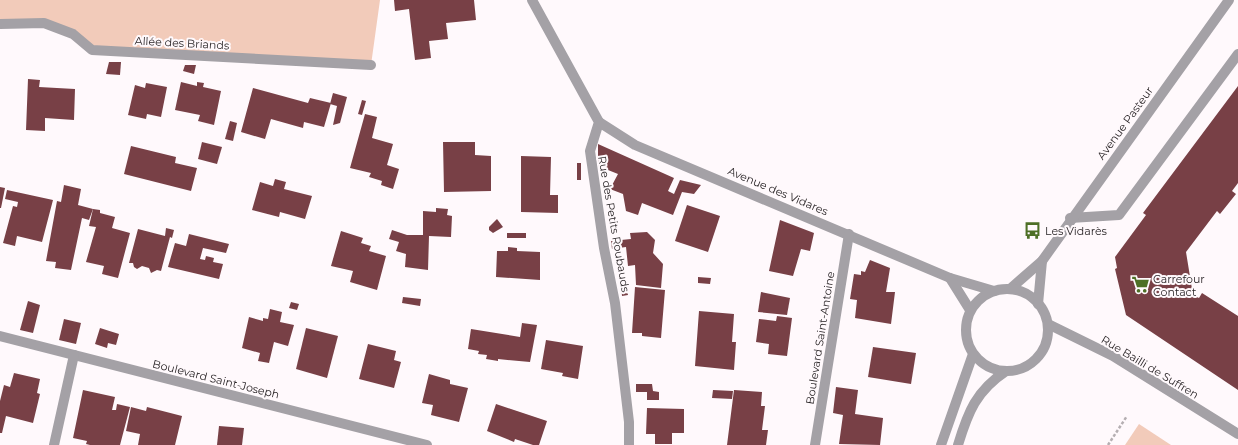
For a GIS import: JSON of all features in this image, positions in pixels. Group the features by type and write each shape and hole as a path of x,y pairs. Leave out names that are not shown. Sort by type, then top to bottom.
{"street":[{"path":"532,0 599,122"},
{"name":"Avenue Pasteur","path":"1010,289 1042,260 1070,218 1229,0"},
{"name":"Allée des Briands","path":"0,24 44,23 73,34 92,50 371,65"},
{"path":"1070,218 1119,215 1238,54"},
{"name":"Avenue des Vidares","path":"599,122 635,145 849,234 950,278 994,291"},
{"name":"Rue des Petits Roubauds","path":"599,122 590,150 604,248 615,303 630,422 629,445"},
{"name":"Boulevard Saint-Antoine","path":"815,445 849,234"},
{"name":"Avenue Pasteur","path":"1038,304 1042,260"},
{"path":"950,278 970,310"},
{"path":"1010,289 1026,294 1038,304 1048,324 1047,339 1042,352 1032,363 1020,369 1006,371 993,369 982,363 973,354 967,340 966,325 970,310 980,299 994,291 1010,289"},
{"name":"Rue Bailli de Suffren","path":"1048,324 1113,356 1238,434"},
{"name":"Boulevard Saint-Joseph","path":"0,336 427,445"},
{"path":"941,445 973,354"},
{"path":"54,445 74,355"},
{"path":"958,445 976,398 989,382 1006,371"}],"path":[{"path":"1108,445 1128,416"}],"shaded area":[{"path":"0,0 380,0 371,65 92,50 44,23 0,24"},
{"path":"1139,424 1171,445 1125,445"}],"building":[{"path":"394,0 474,0 476,20 446,23 448,39 429,41 431,58 415,60 409,9 395,11"},
{"path":"109,62 121,62 120,75 106,74"},
{"path":"185,65 196,65 194,74 183,71"},
{"path":"28,79 40,80 39,87 75,89 74,120 45,118 45,131 26,130"},
{"path":"181,82 197,86 197,82 204,83 203,87 221,91 214,125 198,121 200,115 175,110"},
{"path":"146,83 167,87 161,117 147,114 146,119 128,115 135,85 145,88"},
{"path":"1238,86 1238,183 1232,191 1236,194 1220,214 1217,211 1186,252 1193,295 1199,298 1202,293 1238,316 1238,390 1126,315 1115,269 1117,268 1115,257 1146,215 1143,213"},
{"path":"253,88 308,103 310,98 331,103 324,127 304,122 303,128 271,119 265,139 241,132"},
{"path":"333,93 347,97 340,123 333,125 337,106 330,104"},
{"path":"362,100 366,101 362,115 358,114"},
{"path":"365,114 377,117 372,138 393,144 387,165 399,169 393,189 381,185 382,181 369,177 371,173 350,168"},
{"path":"230,121 237,123 233,141 225,139"},
{"path":"202,142 222,147 217,164 198,159"},
{"path":"443,142 475,142 475,155 491,156 491,191 444,192"},
{"path":"598,144 674,178 668,191 674,194 680,180 701,185 694,194 682,192 673,215 642,203 638,215 626,211 623,194 610,189 618,174 598,166"},
{"path":"131,146 176,157 175,163 197,168 191,191 124,174"},
{"path":"521,156 551,157 550,195 558,195 558,213 521,212"},
{"path":"577,163 581,163 581,180 577,180"},
{"path":"275,179 286,182 284,189 312,196 305,219 280,212 279,217 252,210 260,182 273,186"},
{"path":"64,185 81,189 78,205 93,209 89,220 82,218 71,270 55,268 56,262 46,261 57,201 61,202"},
{"path":"0,187 5,188 1,208 0,208"},
{"path":"7,190 53,200 42,242 17,236 15,246 3,243 13,206 17,207 18,202 5,199"},
{"path":"687,205 720,216 708,252 675,241"},
{"path":"436,208 448,209 447,215 452,216 451,237 429,236 428,270 405,267 406,254 396,251 399,242 389,239 392,230 407,235 423,235 423,211 436,212"},
{"path":"93,209 100,210 100,213 115,217 112,228 130,233 118,278 102,274 104,266 86,262 96,227 89,226"},
{"path":"497,219 503,227 493,233 489,230 489,227"},
{"path":"780,220 814,233 810,251 801,249 793,276 769,271"},
{"path":"166,228 174,230 172,238 170,237 161,271 157,270 151,273 149,268 142,266 137,269 134,267 133,263 129,263 138,229 165,236"},
{"path":"341,231 363,238 361,243 371,246 369,251 386,256 377,290 350,282 353,271 331,266"},
{"path":"647,232 655,240 653,253 663,264 661,288 636,285 635,265 628,266 626,247 612,249 611,241 631,239 630,233"},
{"path":"507,233 526,233 526,238 507,238"},
{"path":"189,234 229,244 226,253 203,248 200,259 205,260 206,256 214,258 213,262 223,264 219,279 168,267 175,243 186,246"},
{"path":"508,247 517,248 517,251 540,252 540,280 496,277 497,251 508,251"},
{"path":"870,260 890,268 886,292 895,292 891,324 855,318 857,300 850,299 854,274 861,275 861,271 865,272"},
{"path":"698,277 711,278 710,284 698,283"},
{"path":"626,284 628,295 622,296 621,285"},
{"path":"635,287 665,290 661,338 642,336 642,333 632,333"},
{"path":"761,292 790,298 787,315 758,312"},
{"path":"403,297 421,299 420,306 402,303"},
{"path":"28,301 40,305 33,333 20,330"},
{"path":"291,302 299,304 297,310 289,308"},
{"path":"270,309 282,312 280,322 294,325 288,346 274,342 269,363 258,361 260,353 242,348 249,317 263,321 263,318 268,319"},
{"path":"699,311 734,314 732,342 736,342 734,370 695,366"},
{"path":"777,316 792,318 787,356 768,354 769,344 756,342 759,319 776,321"},
{"path":"64,319 81,323 76,344 59,340"},
{"path":"522,323 537,325 530,362 486,359 487,355 478,354 479,351 468,349 471,329 520,337"},
{"path":"100,328 119,334 116,345 108,343 107,348 95,344"},
{"path":"306,328 338,336 327,378 296,369"},
{"path":"546,340 583,346 578,379 562,376 563,373 541,369"},
{"path":"368,344 396,351 394,360 401,362 394,388 359,379"},
{"path":"873,347 916,353 911,384 868,377"},
{"path":"14,373 40,379 37,393 40,394 33,423 6,416 2,433 0,433 0,401 4,385 10,387"},
{"path":"429,374 450,380 450,384 468,388 459,422 431,415 433,405 422,403"},
{"path":"636,384 652,384 653,391 659,392 659,400 647,400 647,392 636,392"},
{"path":"836,387 858,390 855,414 883,418 880,445 839,444 843,415 833,413"},
{"path":"83,390 115,397 112,410 116,410 117,404 130,407 120,445 90,445 86,444 87,441 73,438"},
{"path":"713,390 733,391 732,399 712,398"},
{"path":"734,390 762,392 761,406 765,406 762,430 768,430 766,445 727,445"},
{"path":"496,404 547,421 539,445 533,445 515,439 514,442 487,431"},
{"path":"131,407 146,411 147,407 182,416 175,445 138,445 140,434 126,431"},
{"path":"647,408 684,409 684,433 672,433 672,444 655,444 655,434 646,434"},
{"path":"219,426 244,428 242,445 217,445"}],"place":[{"name":"Les Vidarès","path":"1032,231"},
{"name":"Carrefour Contact","path":"1140,285"}]}
